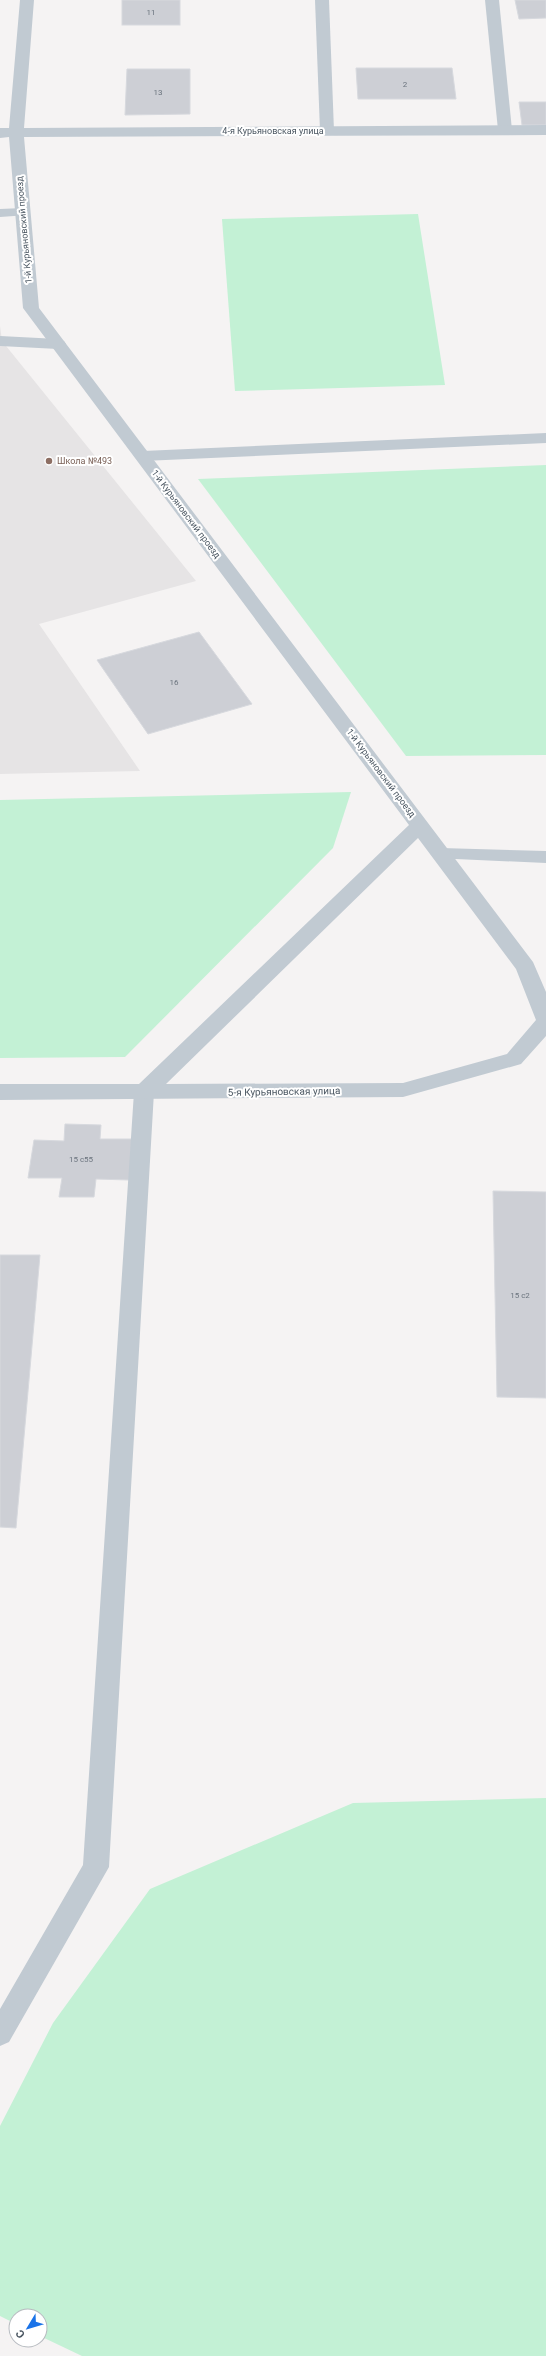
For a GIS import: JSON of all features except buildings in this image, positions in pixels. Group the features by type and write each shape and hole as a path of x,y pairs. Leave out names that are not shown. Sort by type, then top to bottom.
{"street":[{"name":"1-й Курьяновский проезд","path":"27,0 8,133 23,212 31,308 526,967 546,1021"},
{"name":"4-я Курьяновская улица","path":"8,133 546,130"},
{"path":"144,1092 420,825"},
{"name":"5-я Курьяновская улица","path":"0,1092 404,1090 514,1059 546,1021"}],"lane":[{"path":"322,0 328,131"},
{"path":"492,0 505,130"},
{"path":"0,212 23,212"},
{"path":"0,341 58,344"},
{"path":"143,456 546,438"},
{"path":"441,854 546,857"},
{"path":"0,2034 96,1867 144,1092"}],"shaded area":[{"name":"Школа №493","path":"0,326 2,341 196,581 39,624 140,771 0,774"}],"green space":[{"path":"418,214 445,385 235,391 222,219"},
{"path":"546,465 546,755 406,756 198,479"},
{"path":"351,792 333,848 125,1057 0,1058 0,800"},
{"path":"546,1798 546,2356 82,2356 48,2340 48,2308 8,2308 8,2320 0,2316 0,2126 53,2023 150,1889 353,1803"}],"place":[{"name":"Школа №493","path":"49,461"}]}
